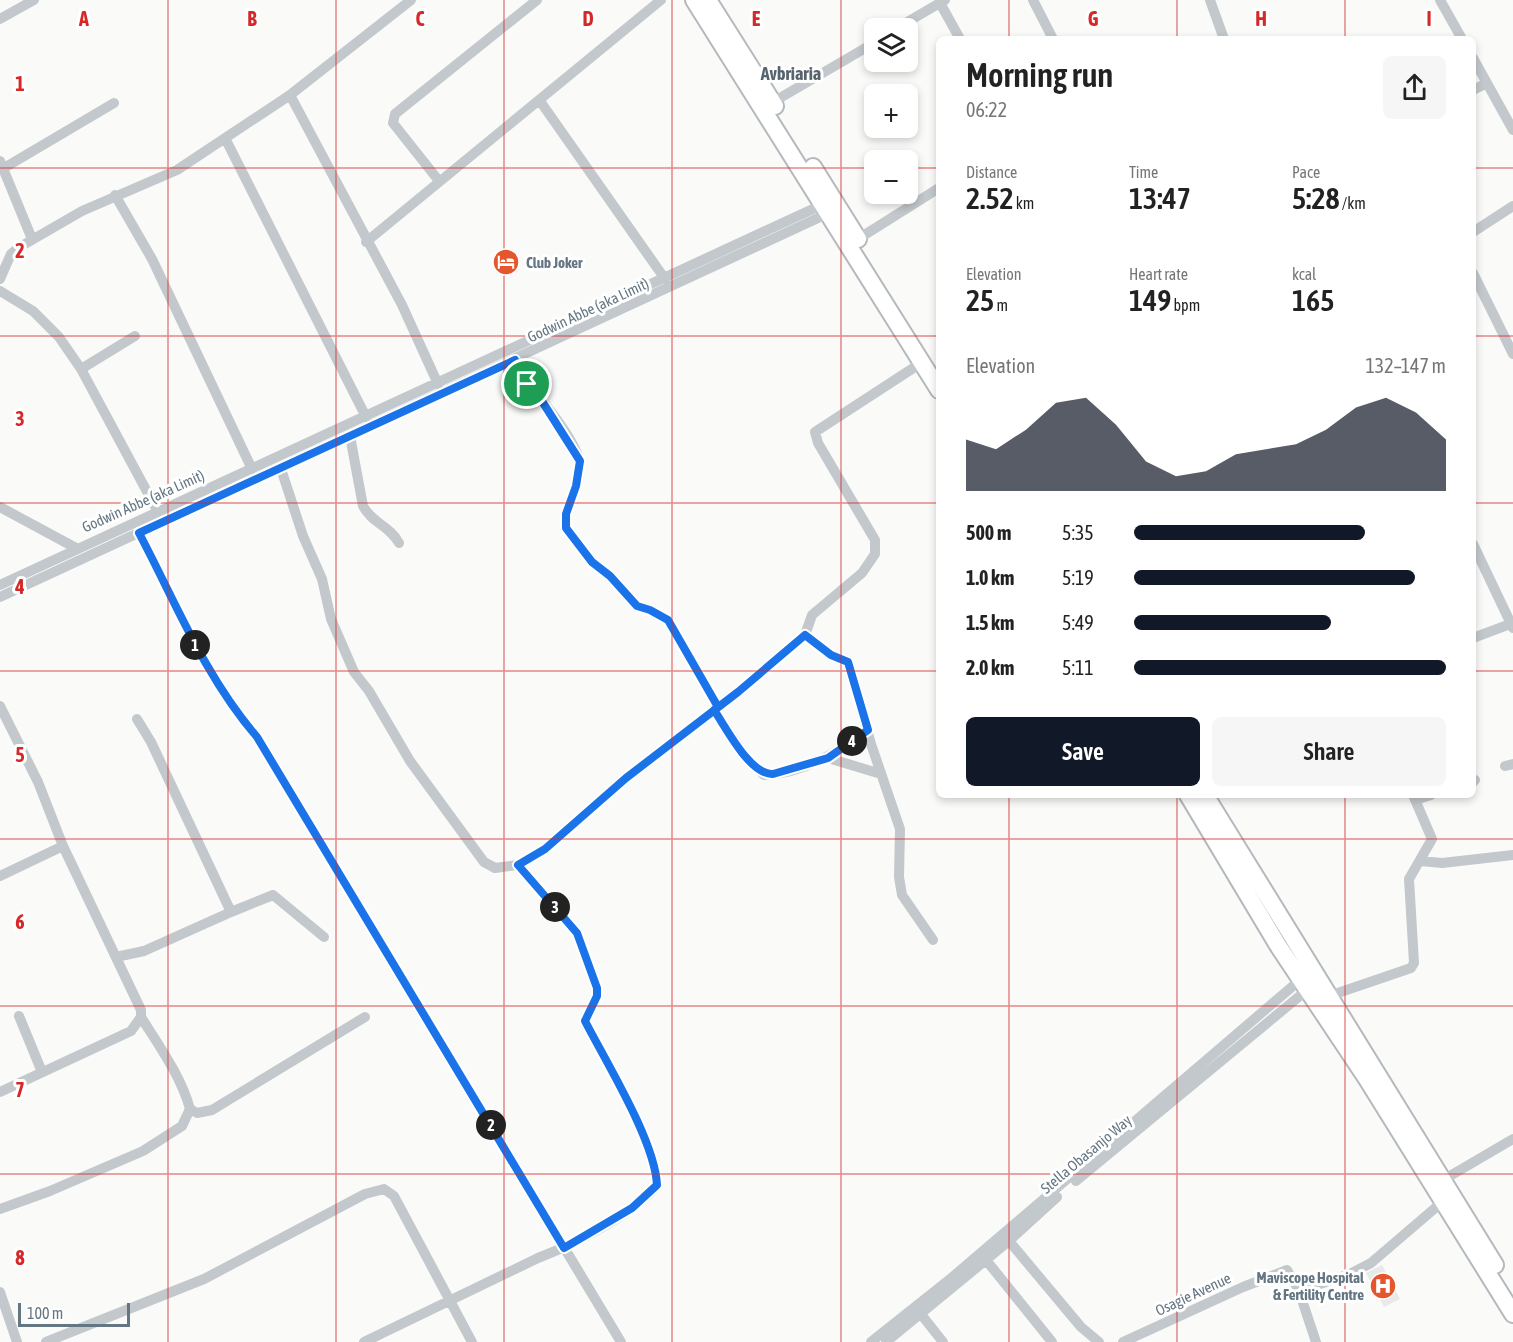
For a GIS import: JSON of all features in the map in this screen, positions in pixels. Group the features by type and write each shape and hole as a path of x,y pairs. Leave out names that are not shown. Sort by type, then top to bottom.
{"highway":[{"path":"694,0 831,206 858,239 936,368"},
{"path":"708,0 773,102 936,386"},
{"path":"1190,798 1303,985 1367,1079 1513,1314"},
{"path":"1207,798 1513,1293"}],"street":[{"path":"0,19 34,0"},
{"path":"0,279 11,254 32,239 115,195 177,170 290,95 411,0"},
{"path":"439,181 393,123 395,114 537,0"},
{"path":"366,242 661,0"},
{"path":"1033,0 1051,36"},
{"path":"1210,0 1223,36"},
{"path":"1440,0 1460,36"},
{"path":"914,18 942,2 959,36"},
{"path":"773,102 864,49"},
{"path":"1476,63 1513,130"},
{"path":"1476,88 1487,83"},
{"path":"290,95 366,242 402,305 438,384"},
{"path":"540,101 665,279"},
{"path":"32,239 2,164 114,104"},
{"path":"225,138 366,417"},
{"path":"858,239 936,190"},
{"path":"115,195 152,259 252,469"},
{"name":"Godwin Abbe (aka Limit)","path":"0,597 60,563 76,548 665,279 831,206"},
{"name":"Godwin Abbe (aka Limit)","path":"0,585 139,533 515,360 831,206"},
{"path":"1476,230 1513,206"},
{"path":"1476,279 1513,354"},
{"path":"0,291 45,322 81,369 158,512"},
{"path":"81,369 135,336"},
{"path":"515,360 527,384 540,398 580,461 576,486 566,514 566,528 592,562 610,576 637,606 668,620 716,709 747,758 764,775 785,772 828,758 868,730"},
{"path":"281,468 303,536 322,579 331,619 354,672 369,691 410,761 435,798 484,862 495,868 518,865 545,849 626,778 716,709 805,635 812,615 862,573 875,554 875,540 818,443 815,432 921,363"},
{"path":"350,436 363,506 368,516 394,534 399,543"},
{"path":"0,507 76,548"},
{"path":"139,533 206,667 234,710 257,737 621,1342"},
{"path":"1476,550 1512,625 1476,637"},
{"path":"805,635 831,655 848,662 900,829 899,877 902,895 933,940"},
{"path":"0,706 4,721 38,782 63,846 116,957 141,1017 174,1070 190,1109 196,1113 212,1110 365,1017"},
{"path":"137,719 151,742 231,912"},
{"path":"828,758 881,774"},
{"path":"1329,996 1411,968 1414,963 1409,879 1417,864 1422,861 1432,839 1414,798"},
{"path":"0,876 63,846"},
{"path":"1422,861 1442,863 1513,855"},
{"path":"364,1342 448,1300 564,1248 632,1208 657,1185 657,1171 636,1119 585,1021 597,996 597,988 577,933 518,865"},
{"path":"116,957 144,951 273,895 324,937"},
{"path":"871,1342 1303,985"},
{"name":"Stella Obasanjo Way","path":"886,1342 1009,1241 1303,985"},
{"path":"19,1016 42,1072"},
{"path":"0,1092 131,1031 141,1017"},
{"path":"0,1209 143,1151 182,1126 190,1109"},
{"path":"1443,1180 1513,1139"},
{"path":"46,1342 204,1279 374,1190 384,1189 394,1196 472,1342"},
{"path":"1316,1342 1299,1291 1350,1274 1371,1263 1442,1203"},
{"path":"1009,1241 1081,1327 1099,1342"},
{"path":"986,1260 1052,1342"},
{"name":"Osagie Avenue","path":"1123,1342 1282,1271 1290,1272 1299,1291"},
{"path":"0,1292 17,1342"},
{"path":"920,1313 943,1342"}],"shaded area":[{"name":"Maviscope Hospital & Fertility Centre","path":"1382,1265 1400,1299 1384,1307 1366,1273"}],"place":[{"name":"Club Joker","path":"506,262"},
{"name":"Maviscope Hospital & Fertility Centre","path":"1383,1286"}],"district":[{"name":"Avbriaria","path":"791,73"}],"route":[{"path":"527,384 515,360 139,533 206,667 234,710 257,737 350,887 377,938 564,1248 632,1208 657,1185 657,1171 636,1119 585,1021 586,1014 597,996 597,988 577,933 518,865 545,849 626,778 718,707 738,692 805,635 831,655 848,662 868,730 828,758 785,772 764,775 754,767 747,758 714,710 718,707 668,620 637,606 610,576 592,562 575,544 566,528 566,514 576,486 580,461 578,454 540,398 527,384"}]}
